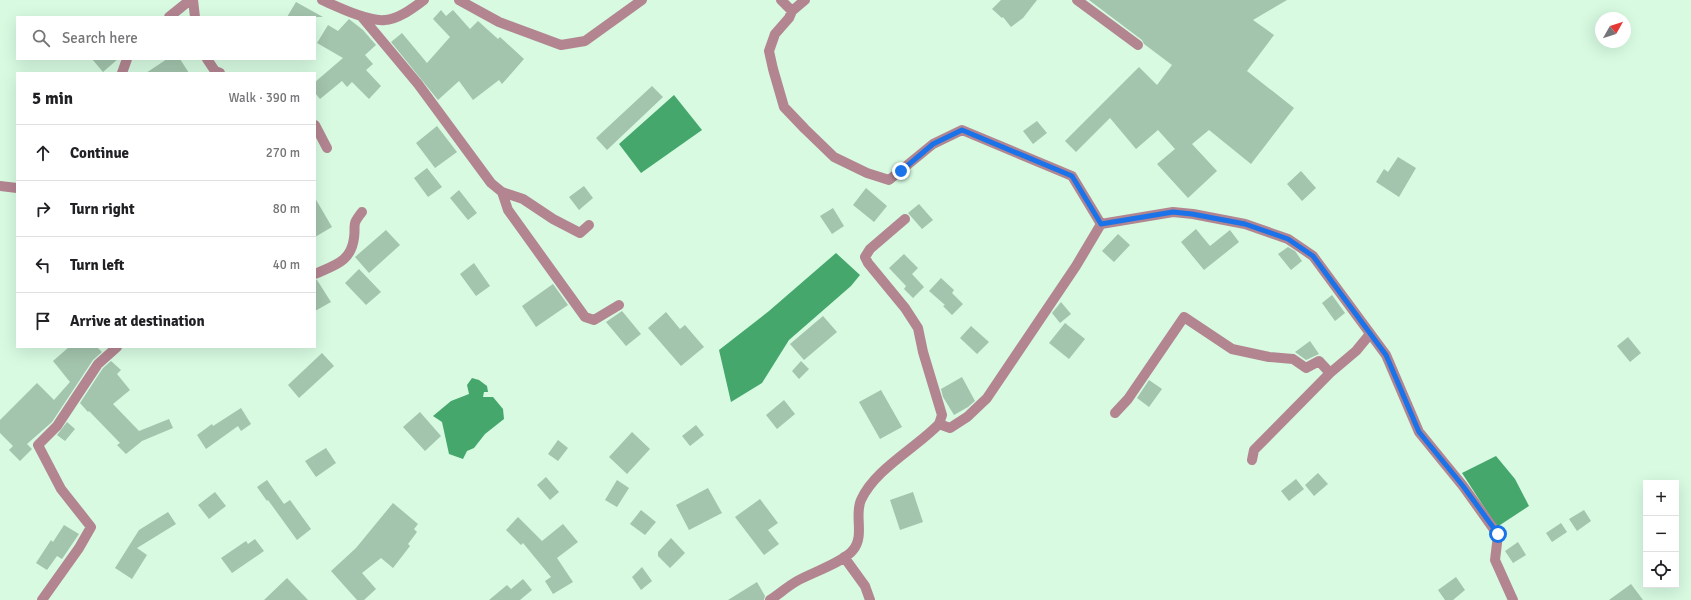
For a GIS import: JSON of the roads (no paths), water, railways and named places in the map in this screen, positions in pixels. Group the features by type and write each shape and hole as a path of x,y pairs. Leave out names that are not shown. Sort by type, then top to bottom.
{"street":[{"path":"170,16 190,0"},
{"path":"194,0 195,16"},
{"path":"322,0 362,16 386,20 407,12 424,0"},
{"path":"459,0 499,22 561,45 585,41 642,0"},
{"path":"781,0 792,11"},
{"path":"805,0 792,11 789,18 775,34 769,51 784,106 834,157 867,173 889,180 933,144 962,130 1072,176 1101,224"},
{"path":"1077,0 1138,45"},
{"path":"362,16 418,84 491,183 502,192 523,199 553,219 580,232 589,225"},
{"path":"122,72 127,60"},
{"path":"208,60 215,71 218,72"},
{"path":"316,127 327,148"},
{"path":"0,186 16,188"},
{"path":"502,192 508,210 585,317 594,320 619,305"},
{"path":"316,274 343,261 350,254 354,238 354,222 362,212"},
{"path":"938,424 950,428 967,416 987,398 1076,266 1101,224 1173,212 1245,224 1288,239 1313,256 1386,355 1419,432 1463,486 1498,534 1495,560 1513,600"},
{"path":"770,600 796,582 844,557 853,550 858,540 860,501 869,486 903,454 928,435 938,424 942,415 923,352 918,328 905,308 868,263 865,257 870,249 905,219"},
{"path":"1116,413 1184,317 1232,349 1269,357 1293,359 1306,368 1319,361 1330,373"},
{"path":"1252,460 1254,450 1330,373 1356,351 1370,334"},
{"path":"42,600 79,548 91,526 61,489 38,445 58,426 98,364 115,348"},
{"path":"844,557 865,586 870,600"}]}
